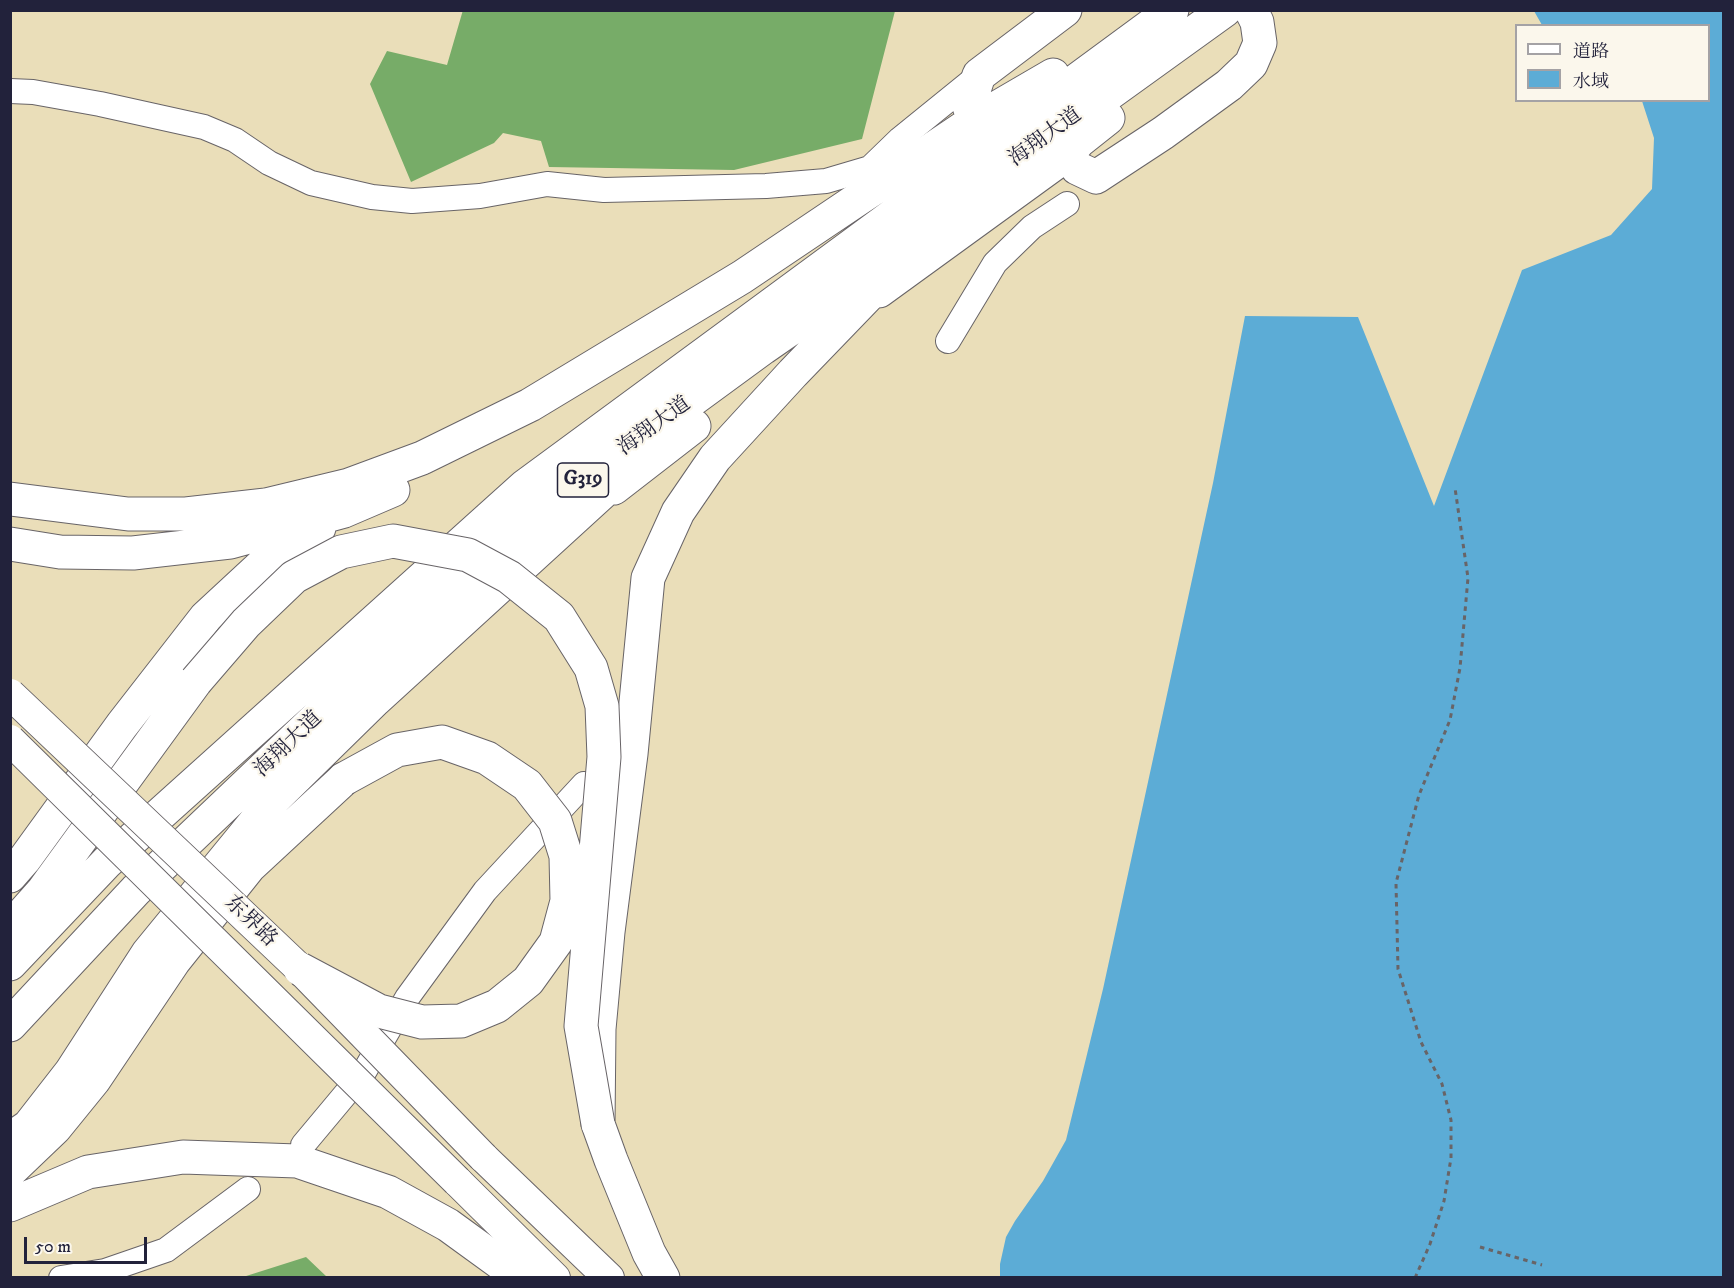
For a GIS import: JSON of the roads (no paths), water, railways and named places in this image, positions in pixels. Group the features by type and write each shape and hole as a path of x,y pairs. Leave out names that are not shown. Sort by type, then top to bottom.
{"highway":[{"path":"974,121 969,106 979,75 1065,10"},
{"path":"10,544 60,552 133,553 230,542 344,511 488,449 603,376 742,277 974,121 1164,10"},
{"name":"海翔大道","path":"10,964 107,862 525,486 1172,10"},
{"path":"561,530 677,438 1024,185 1069,153 1078,141 1122,107 1232,11 1257,22 1260,43 1251,64 1229,85 1173,126 1096,177 1063,185 1024,185"},
{"name":"海翔大道","path":"10,1025 136,890 326,709 572,488 838,296 949,208 1232,11"},
{"path":"1069,153 1077,168 1096,177"},
{"path":"597,1124 599,1029 608,932 631,754 648,578 678,512 716,458 949,208"},
{"path":"10,499 128,514 186,514 266,505 350,485 422,458 530,405 742,277"},
{"path":"10,1139 29,1126 71,1072 148,953 274,799 375,700 763,348"},
{"path":"10,876 206,616 260,567 344,511"},
{"path":"10,928 43,891 196,681 246,623 294,577 341,552 393,542 468,555 509,577 559,616 591,668 602,706 604,757 581,1026 597,1124 649,1253 663,1278"},
{"path":"10,1171 55,1128 94,1080 174,961 249,867 344,779 397,750 442,742 487,758 527,785 555,821 566,856 567,901 556,942 528,981 497,1006 461,1021 423,1022 379,1011 300,969"},
{"path":"10,754 46,773"},
{"path":"10,1205 88,1172 183,1157 297,1161 388,1192 448,1225 521,1278"}],"main road":[{"name":"东界路","path":"10,694 300,969 483,1157 609,1278"},
{"name":"东界路","path":"10,740 46,773 555,1278"}],"street":[{"path":"10,91 33,92 100,104 204,128 235,140 269,163 311,183 372,197 412,201 480,196 547,184 604,190 766,186 826,181 870,168 900,139 979,75"},
{"path":"948,340 995,263 1032,227 1067,204"},
{"path":"303,1145 364,1072 407,998 485,891 584,784"},
{"path":"61,1278 105,1271 166,1250 248,1189"}],"water":[{"path":"1534,11 1723,11 1723,1277 1000,1277 1000,1264 1006,1237 1043,1181 1066,1140 1103,989 1213,483 1245,316 1358,317 1434,506 1522,270 1611,235 1652,189 1654,138 1642,102 1710,102 1710,24 1541,24"}]}
